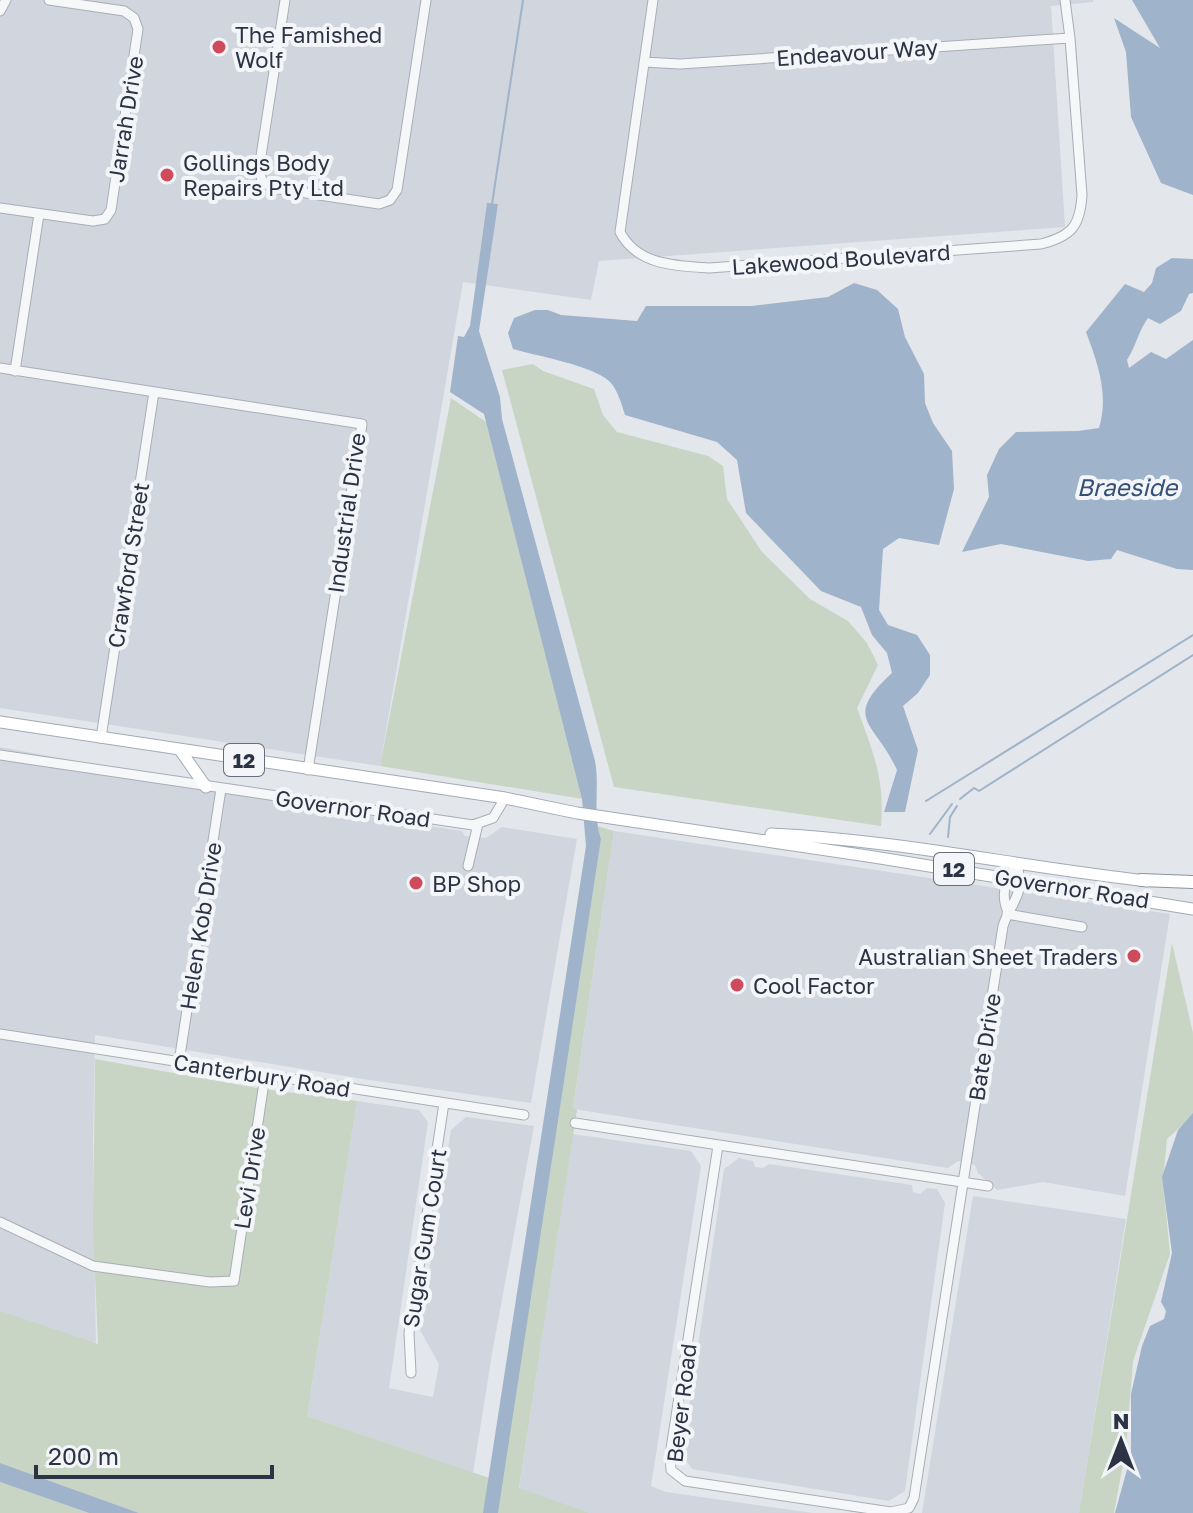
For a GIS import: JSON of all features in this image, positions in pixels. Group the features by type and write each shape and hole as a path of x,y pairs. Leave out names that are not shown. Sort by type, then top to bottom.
{"highway":[{"path":"1141,880 1193,884"}],"main road":[{"name":"Governor Road","path":"0,722 505,798 577,813 1021,879 1193,909"},
{"path":"180,750 206,787"},
{"name":"Governor Road","path":"715,832 875,841 1141,880"}],"street":[{"path":"0,11 6,0"},
{"name":"Jarrah Drive","path":"0,208 93,221 105,219 111,210 138,29 134,18 124,11 49,0"},
{"path":"285,0 259,169 262,181 273,188 379,204 390,200 397,190 426,0"},
{"name":"Lakewood Boulevard","path":"653,0 620,232 628,247 643,257 663,263 709,268 1041,244 1059,240 1076,223 1082,195 1065,0"},
{"name":"Endeavour Way","path":"644,62 680,64 1070,38"},
{"path":"15,371 39,214"},
{"name":"Industrial Drive","path":"0,368 362,424 308,770"},
{"name":"Crawford Street","path":"101,738 154,392"},
{"name":"Governor Road","path":"0,755 478,824"},
{"name":"Helen Kob Drive","path":"179,1062 221,789"},
{"path":"468,866 478,824 493,818 505,798"},
{"path":"466,824 470,851"},
{"path":"1007,877 1017,864"},
{"path":"1017,864 1021,879"},
{"name":"Bate Drive","path":"1007,877 1003,900 1008,913"},
{"name":"Bate Drive","path":"962,1182 1008,913 1017,902 1021,879"},
{"path":"1008,913 1082,927"},
{"name":"Canterbury Road","path":"0,1034 524,1115"},
{"name":"Levi Drive","path":"0,1222 93,1266 210,1282 234,1281 265,1076"},
{"name":"Sugar Gum Court","path":"411,1373 409,1333 444,1103"},
{"path":"575,1123 988,1186"},
{"name":"Beyer Road","path":"718,1146 670,1455 671,1470 685,1481 891,1512 909,1508 914,1498 962,1182"}],"shaded area":[{"path":"0,0 1093,2 1051,6 1065,227 599,261 591,300 463,282 380,766 0,708"},
{"path":"0,747 462,831 465,836 486,838 502,827 577,839 531,1103 95,1035 96,1350 0,1314"},
{"path":"614,831 1170,914 1125,1196 1043,1182 997,1190 978,1173 975,1165 958,1161 948,1168 573,1109"},
{"path":"357,1101 419,1110 428,1122 389,1388 433,1397 439,1364 420,1330 451,1130 466,1117 534,1126 473,1473 307,1416"},
{"path":"573,1134 691,1151 701,1166 651,1486 666,1492 813,1513 590,1513 519,1489"},
{"path":"739,1158 753,1161 755,1167 763,1168 769,1164 912,1185 913,1192 920,1194 927,1188 937,1189 945,1203 905,1491 889,1501 692,1469 682,1455 724,1169"},
{"path":"973,1196 1126,1219 1079,1513 922,1513"}],"green space":[{"path":"533,364 543,371 594,389 603,415 617,432 708,456 723,466 727,499 762,552 810,599 848,621 867,643 878,665 857,708 879,779 881,826 614,787 502,370"},
{"path":"451,398 486,422 583,799 380,766"},
{"path":"597,826 614,831 573,1108 577,1110 519,1488 590,1513 139,1513 0,1463 0,1311 98,1344 93,1229 95,1059 263,1089 357,1101 307,1416 501,1482 601,839"},
{"path":"1172,943 1193,1033 1193,1115 1167,1139 1163,1181 1170,1254 1133,1361 1126,1447 1114,1513 1079,1513"},
{"path":"0,1482 89,1513 0,1513"}],"water":[{"path":"1132,0 1193,0 1193,195 1161,183 1131,117 1126,52 1114,18 1160,48"},
{"path":"487,203 498,204 479,331 500,397 502,419 595,761 597,820 601,839 498,1513 483,1513 586,846 582,799 484,414 450,392 458,336 464,337 470,326"},
{"name":"Braeside","path":"1172,258 1193,259 1193,293 1189,294 1181,311 1160,324 1148,318 1127,360 1129,368 1151,352 1166,359 1193,340 1193,570 1177,569 1117,550 1111,559 1088,561 1001,544 962,552 989,497 987,475 999,449 1016,432 1099,428 1102,392 1086,332 1125,284 1144,292 1152,283 1156,268"},
{"path":"854,283 877,290 898,309 905,337 924,374 925,403 933,423 952,451 954,489 939,545 899,538 883,549 879,610 888,625 917,635 930,655 930,675 918,693 903,706 918,750 905,812 884,812 897,770 867,721 865,711 868,701 892,673 887,653 872,635 861,607 821,591 746,513 737,460 717,442 625,415 617,392 601,375 513,349 508,333 514,318 535,310 637,321 646,306 752,306 828,297"},
{"path":"1193,1113 1193,1513 1115,1513 1131,1455 1131,1394 1142,1346 1150,1326 1164,1319 1166,1311 1161,1302 1172,1253 1162,1177 1178,1130"},
{"path":"0,1463 139,1513 89,1513 0,1482"}],"waterway":[{"path":"492,204 523,0"},
{"path":"926,801 1193,635"},
{"path":"960,799 974,788 979,791 1193,655"},
{"path":"930,834 952,804"},
{"path":"948,837 950,817 957,806"}],"place":[{"name":"The Famished Wolf","path":"219,47"},
{"name":"Gollings Body Repairs Pty Ltd","path":"167,175"},
{"name":"BP Shop","path":"416,883"},
{"name":"Australian Sheet Traders","path":"1134,956"},
{"name":"Cool Factor","path":"737,985"}]}
